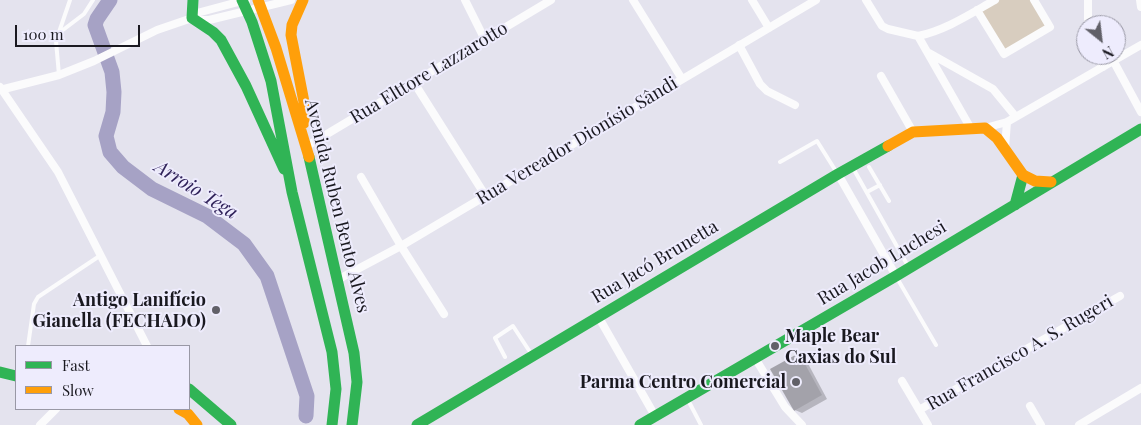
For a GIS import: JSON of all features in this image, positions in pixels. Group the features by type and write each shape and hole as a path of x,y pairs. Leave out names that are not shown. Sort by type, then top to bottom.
{"street":[{"path":"192,18 193,0"},
{"name":"Avenida Ruben Bento Alves","path":"242,0 264,54 273,88 292,192 332,352 336,388 332,425"},
{"path":"146,345 58,172 0,89 59,75 94,62 157,30 192,18 205,10 248,0"},
{"name":"Avenida Ruben Bento Alves","path":"258,0 303,130 338,280 356,367 354,424"},
{"path":"192,18 201,21 209,20 291,0"},
{"path":"303,0 292,25 292,35 304,102 303,130"},
{"path":"465,0 485,40"},
{"name":"Rua Elttore Lazzarotto","path":"307,146 413,81 552,0"},
{"path":"634,0 682,79"},
{"path":"752,0 769,28"},
{"name":"Rua Vereador Dionísio Sândi","path":"338,280 401,246 816,0"},
{"path":"866,0 882,26 918,36 947,27 995,0"},
{"path":"977,10 1004,54 1050,27 1034,0"},
{"path":"1088,0 1088,15"},
{"path":"1140,0 1141,7"},
{"path":"192,18 213,32 227,50 262,121 292,192"},
{"path":"918,36 970,127"},
{"path":"739,45 760,84 767,91 795,105"},
{"path":"1126,54 1141,45"},
{"path":"929,53 993,89 1016,117"},
{"path":"881,76 913,132 970,127 985,128 1007,122 1108,65"},
{"path":"1116,65 1141,112"},
{"path":"413,81 485,195"},
{"path":"1005,148 1007,122"},
{"path":"985,128 1005,148 1023,176 1035,181 1051,182"},
{"name":"Rua Jacob Luchesi","path":"649,422 686,398 910,268 1141,129"},
{"name":"Rua Jacó Brunetta","path":"417,425 851,166 913,132"},
{"path":"838,174 896,276"},
{"path":"1014,204 1023,176"},
{"path":"362,177 401,246 444,314"},
{"name":"Rua Francisco A. S. Rugeri","path":"919,410 1120,296"},
{"path":"598,316 649,422"},
{"path":"755,358 785,407 802,425"},
{"path":"0,372 15,376"},
{"path":"902,382 928,425"},
{"path":"1079,425 1141,388"},
{"path":"190,390 231,425"},
{"path":"1030,406 1041,425"},
{"path":"40,425 55,410"},
{"path":"181,410 188,414 197,425"}],"lane":[{"path":"59,75 56,48 58,33 70,0"},
{"path":"58,33 84,14 93,0"},
{"path":"780,162 817,141 838,174"},
{"path":"851,166 910,268"},
{"path":"869,167 889,201"},
{"path":"867,192 880,185"},
{"path":"28,345 34,304 38,297 101,255"},
{"path":"896,276 936,345"},
{"path":"506,357 495,338 513,326 532,356"},
{"path":"686,398 701,425"}],"shaded area":[{"path":"995,0 1034,0 1050,27 1004,54 977,10"}],"building":[{"name":"Parma Centro Comercial","path":"799,353 822,395 794,411 770,369"}],"waterway":[{"name":"Arroio Tega","path":"110,0 95,25 112,72 113,112 106,136 110,152 123,167 152,189 207,216 244,244 267,276 307,396 306,416"}],"traffic: fast":[{"path":"193,0 192,18 213,32 221,40 246,86 284,169"},
{"path":"242,0 252,22 271,81 292,192 332,352 336,389 332,425"},
{"path":"640,425 896,276 1141,129"},
{"path":"417,425 888,146"},
{"path":"309,157 354,353 357,382 352,425"},
{"path":"1015,205 1023,175"},
{"path":"0,372 15,376"},
{"path":"190,390 231,425"}],"traffic: slow":[{"path":"258,0 276,48 309,157"},
{"path":"303,0 292,25 291,35 304,102 304,123"},
{"path":"888,146 913,132 985,128 997,138 1023,175 1035,181 1051,182"},
{"path":"181,410 188,414 197,425"}],"place":[{"name":"Antigo Lanifício Gianella (FECHADO)","path":"216,310"},
{"name":"Maple Bear Caxias do Sul","path":"775,346"},
{"name":"Parma Centro Comercial","path":"796,382"}]}
